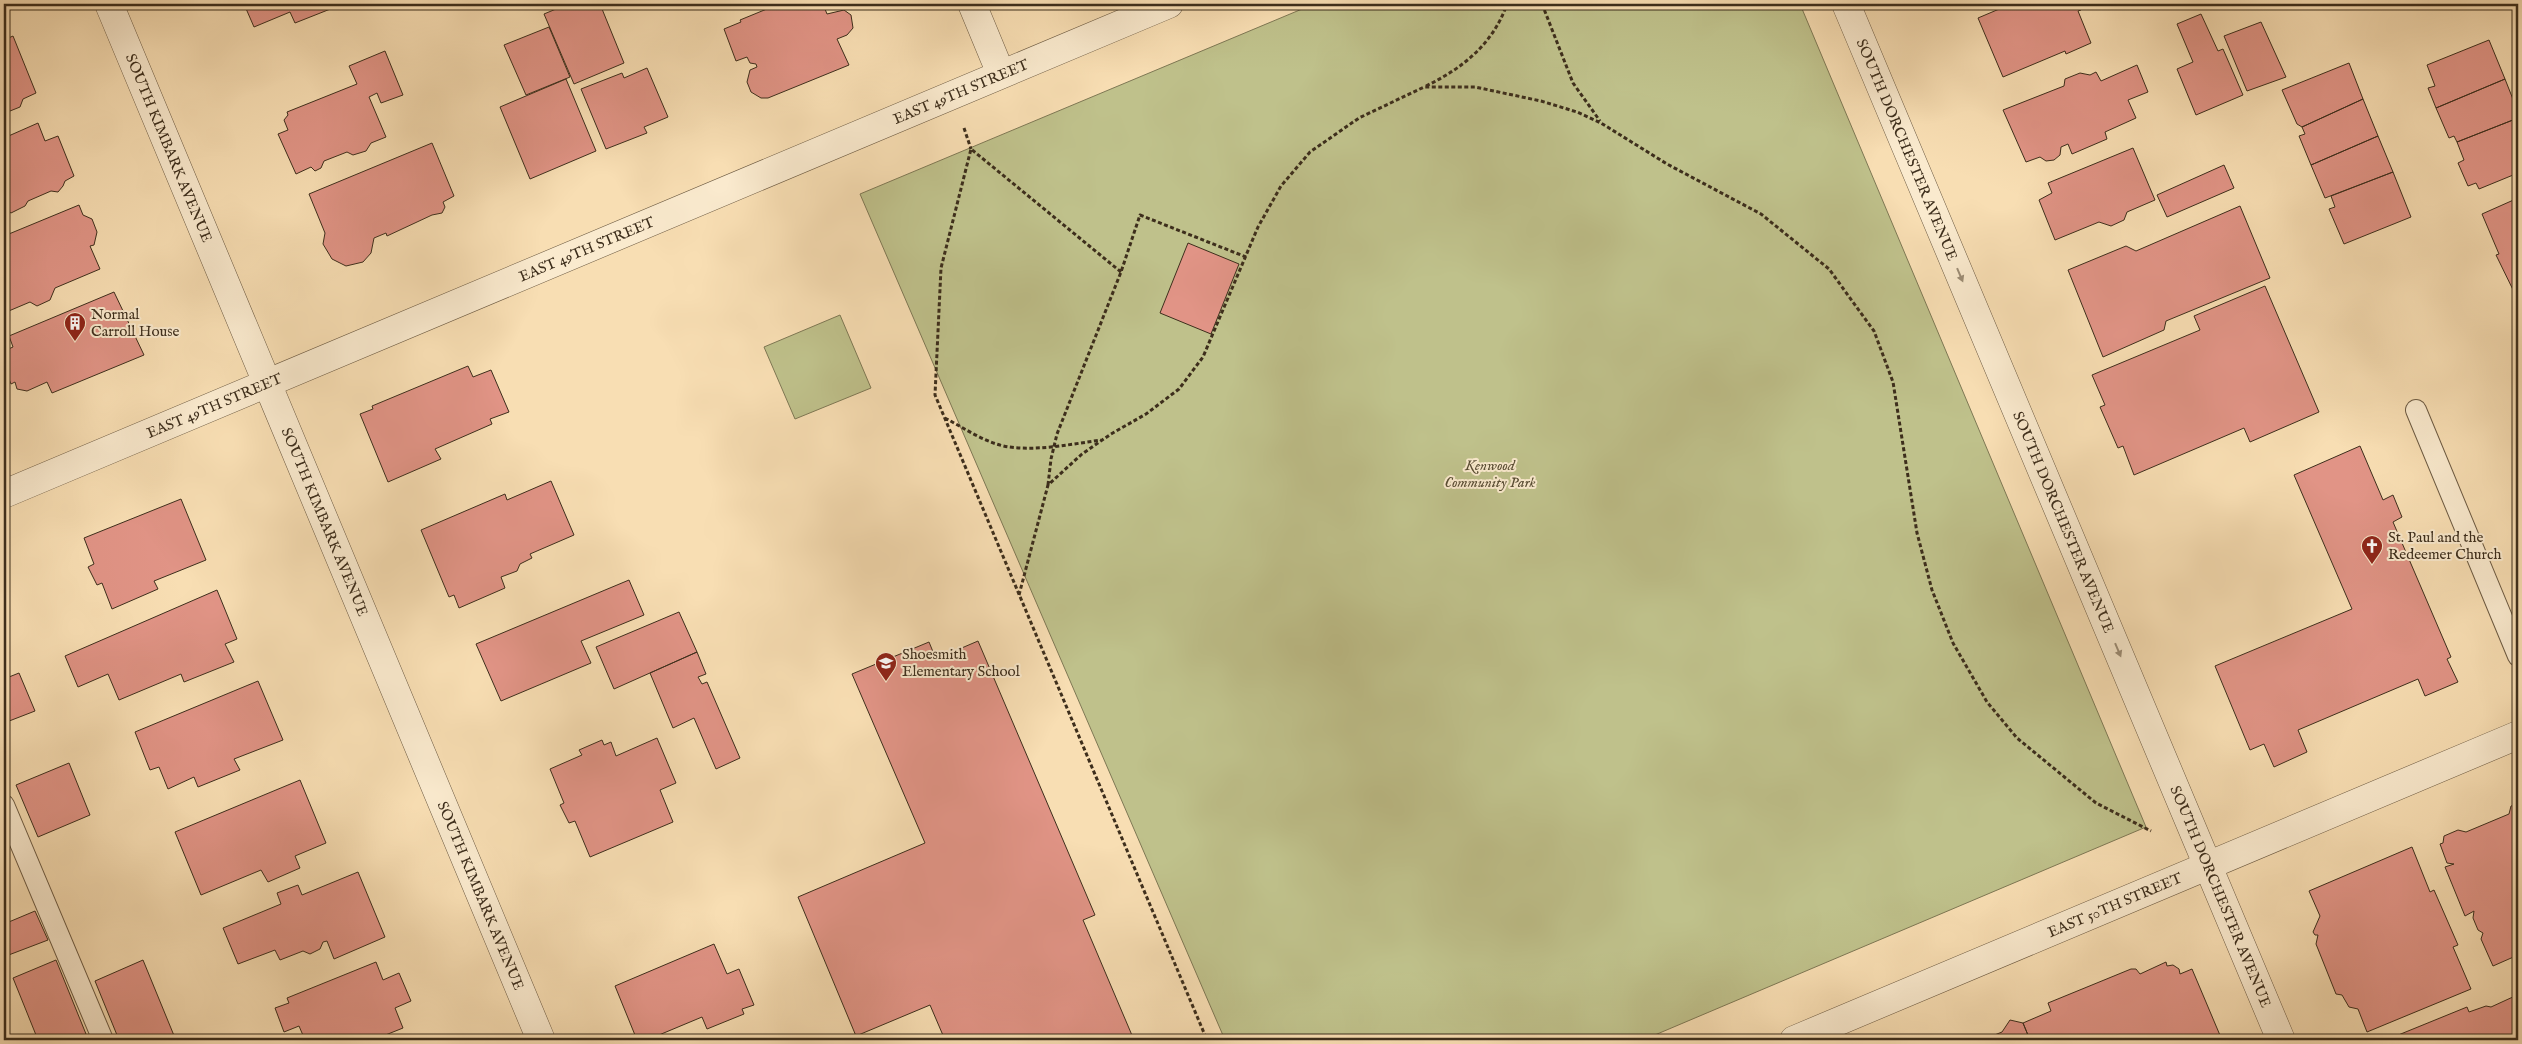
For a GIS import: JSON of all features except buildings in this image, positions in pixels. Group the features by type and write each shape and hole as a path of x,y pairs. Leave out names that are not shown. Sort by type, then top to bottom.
{"street":[{"name":"SOUTH KIMBARK AVENUE","path":"109,4 541,1040"},
{"path":"972,4 1001,74"},
{"name":"EAST 49TH STREET","path":"4,494 1169,4"},
{"name":"SOUTH DORCHESTER AVENUE","path":"1846,4 2281,1040"},
{"name":"EAST 50TH STREET","path":"1794,1040 2518,735"}],"lane":[{"path":"2416,410 2518,656"},
{"path":"4,805 103,1040"}],"path":[{"path":"1048,485 1082,454 1146,414 1179,389 1203,357 1258,227 1281,186 1310,152 1359,118 1454,72 1478,51 1493,33 1507,4"},
{"path":"1542,4 1573,84 1601,123"},
{"path":"1424,87 1485,89 1550,103 1577,112 1601,123 1667,164 1761,214 1829,269 1874,331 1893,382 1917,533 1932,590 1958,652 1987,702 2017,738 2096,803 2151,831"},
{"path":"961,119 971,149 1121,272"},
{"path":"971,149 941,268 935,395 1207,1040"},
{"path":"1019,595 1048,485 1053,447 1121,272 1140,215 1246,257"},
{"path":"944,418 983,438 1007,447 1053,447 1102,440"}],"green space":[{"name":"Kenwood Community Park","path":"1314,4 1800,4 2146,827 1643,1040 1225,1040 860,194"},
{"path":"840,315 871,388 795,419 764,347"}],"place":[{"name":"Normal Carroll House","path":"75,342"},
{"name":"St. Paul and the Redeemer Church","path":"2372,565"},
{"name":"Shoesmith Elementary School","path":"886,682"}]}
